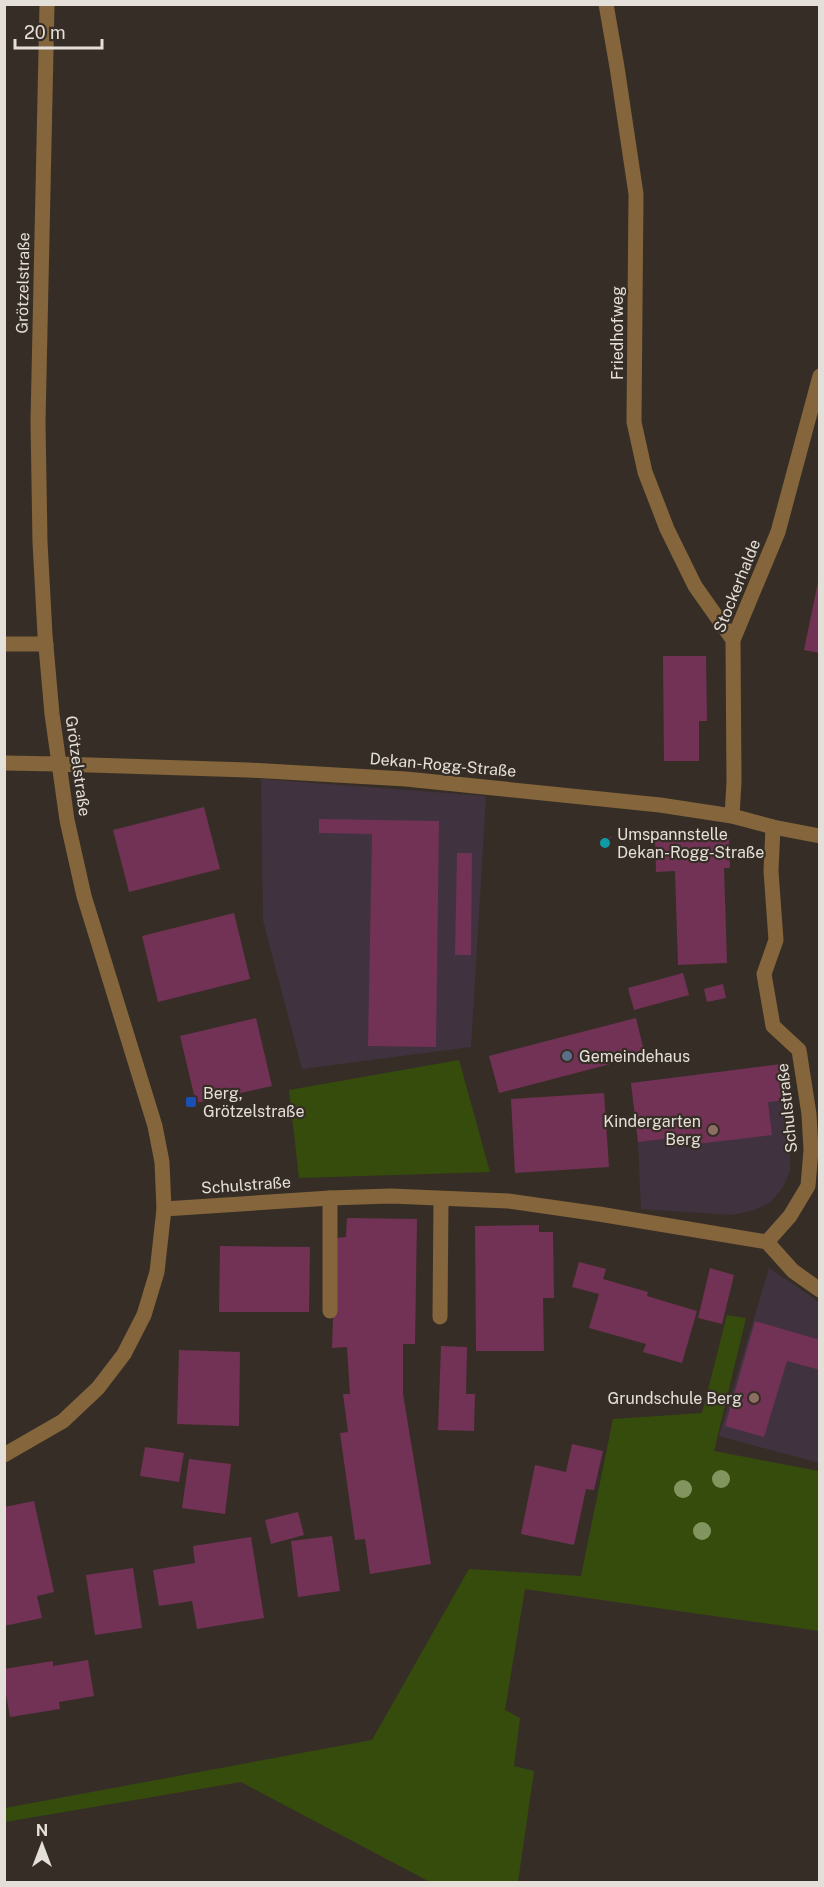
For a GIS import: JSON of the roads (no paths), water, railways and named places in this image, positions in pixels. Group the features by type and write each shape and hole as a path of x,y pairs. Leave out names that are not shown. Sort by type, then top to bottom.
{"street":[{"name":"Grötzelstraße","path":"4,1455 63,1421 98,1388 124,1354 144,1315 157,1272 164,1209 162,1161 155,1126 84,896 67,820 52,714 40,542 38,422 47,4"},
{"name":"Friedhofweg","path":"606,4 636,194 634,422 645,472 667,529 695,586 733,640"},
{"name":"Stockerhalde","path":"732,816 734,782 733,640 778,531 819,376"},
{"path":"4,644 46,644"},
{"name":"Dekan-Rogg-Straße","path":"4,763 248,770 406,779 660,805 732,816 819,836"},
{"name":"Schulstraße","path":"164,1209 391,1196 516,1202 767,1242 789,1216 808,1186 811,1150 809,1114 799,1050 773,1026 764,974 776,940 771,871 773,827"},
{"path":"330,1198 330,1311"},
{"path":"440,1317 441,1200"},
{"path":"767,1242 793,1271 819,1290"}],"place":[{"name":"Umspannstelle Dekan-Rogg-Straße","path":"605,843"},
{"name":"Gemeindehaus","path":"567,1056"},
{"name":"Berg, Grötzelstraße","path":"191,1102"},
{"name":"Kindergarten Berg","path":"713,1130"},
{"name":"Grundschule Berg","path":"754,1398"}]}
